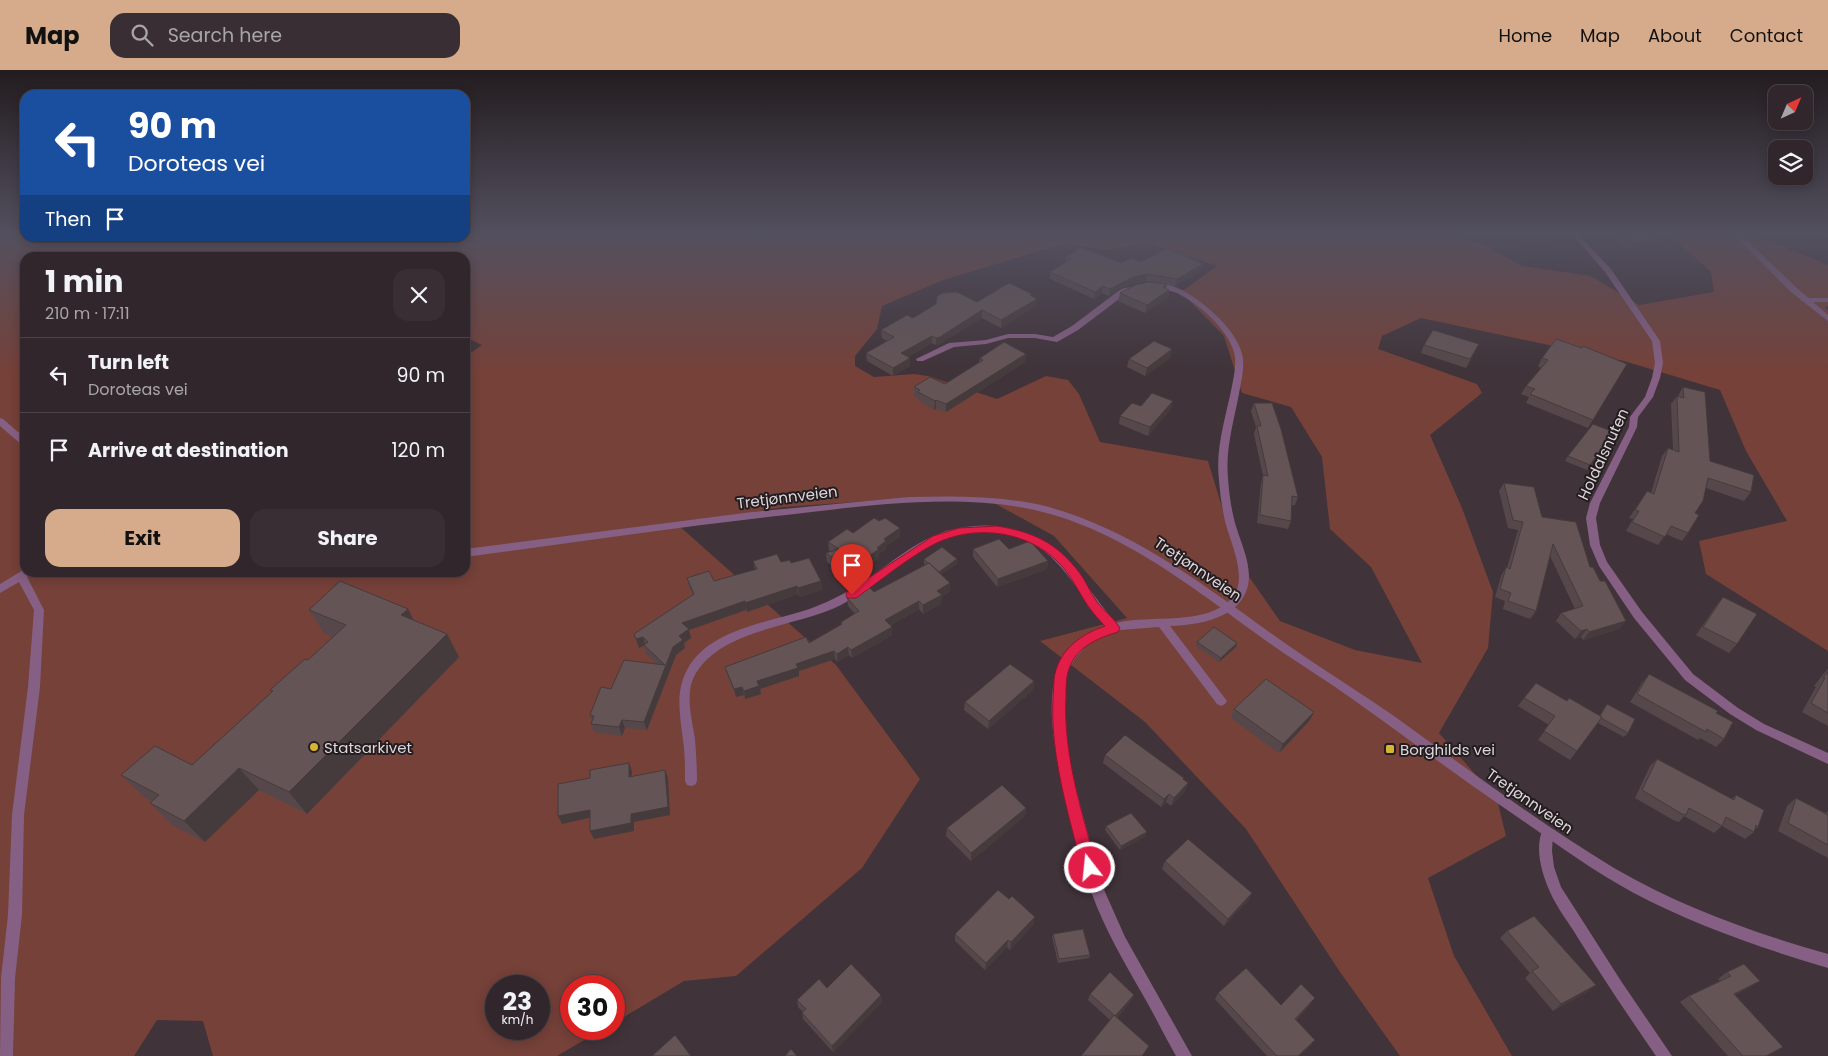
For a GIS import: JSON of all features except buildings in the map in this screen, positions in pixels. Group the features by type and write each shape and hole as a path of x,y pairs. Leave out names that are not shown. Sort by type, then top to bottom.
{"street":[{"name":"Holdalsnuten","path":"1614,280 1656,341 1660,364 1649,397 1634,417 1633,427 1595,503 1591,518 1591,530 1603,563 1638,615 1689,677 1734,711 1760,727 1828,759"},
{"path":"1785,280 1828,319"},
{"path":"920,358 952,345 986,342 1008,336 1035,336 1054,340 1075,328 1124,291 1135,287 1153,285 1180,292 1201,306 1230,337 1237,351 1240,365 1225,446 1223,477 1230,524 1241,564 1243,587 1240,595 1229,607 1204,619 1114,628 1089,637 1075,650 1063,668 1059,713 1066,775 1087,860 1103,905 1184,1056"},
{"path":"1806,300 1828,300"},
{"path":"0,421 20,439"},
{"name":"Tretjønnveien","path":"470,552 545,541 846,505 935,501 995,502 1024,505 1053,512 1106,532 1164,563 1229,607 1279,645 1327,676 1547,833 1640,889 1695,915 1794,952 1828,961"},
{"path":"692,781 684,690 693,668 702,658 727,640 740,634 816,611 852,595 921,548 948,534 971,530 997,530 1015,532 1034,539 1054,551 1062,559 1076,576 1093,604 1114,628"},
{"path":"0,589 20,576"},
{"path":"6,1056 8,978 15,915 18,815 34,687 38,610 25,577"},
{"path":"1161,622 1221,701"},
{"path":"1547,833 1546,851 1548,867 1556,890 1616,986 1665,1056"}],"shaded area":[{"path":"0,280 20,280 20,577 470,577 470,353 482,345 470,339 470,280 943,280 882,306 877,329 855,356 855,366 874,377 914,374 928,376 997,399 1046,376 1068,380 1079,394 1100,442 1208,461 1243,568 1280,621 1355,650 1422,663 1371,567 1330,529 1322,457 1291,407 1242,393 1224,336 1181,292 1198,280 1598,280 1639,305 1714,292 1712,280 1828,280 1828,306 1825,307 1828,310 1828,651 1706,574 1699,541 1787,521 1746,451 1720,390 1624,361 1421,318 1382,336 1378,349 1477,384 1482,393 1430,435 1462,508 1493,592 1488,648 1439,733 1497,799 1506,836 1428,878 1454,956 1512,1056 1400,1056 1340,972 1246,829 1145,722 1040,641 1127,618 1054,536 985,498 913,498 784,507 677,524 836,665 920,779 862,868 736,976 684,981 625,1016 625,975 560,975 560,1040 584,1040 557,1056 213,1056 203,1021 157,1020 134,1056 0,1056"}],"place":[{"name":"Statsarkivet","path":"314,747"},
{"name":"Borghilds vei","path":"1390,749"}],"route":[{"path":"852,595 936,539 959,531 984,529 1010,531 1034,539 1054,551 1062,559 1076,576 1093,604 1114,628 1089,637 1075,650 1063,668 1060,686 1059,713 1066,775 1090,868"}]}
